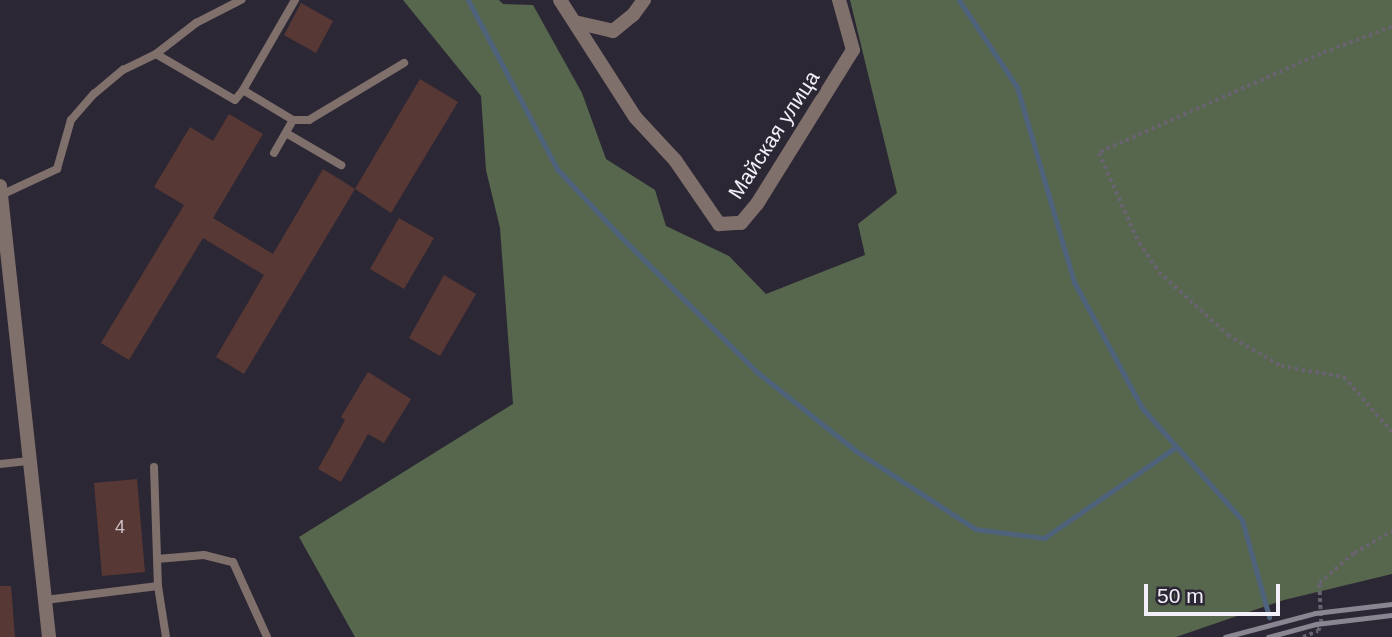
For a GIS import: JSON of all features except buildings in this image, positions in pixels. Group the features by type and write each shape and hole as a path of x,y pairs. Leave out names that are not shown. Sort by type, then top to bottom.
{"street":[{"path":"560,0 579,23 613,31 633,15 643,0"},
{"name":"Майская улица","path":"579,23 635,117 675,160 719,224 741,223 757,204 853,50 839,0"},
{"path":"1,190 49,637"}],"lane":[{"path":"1,190 57,169 71,120 86,102 123,70 156,54 196,23 241,0"},
{"path":"156,54 235,100 295,0"},
{"path":"243,90 293,120 309,120 404,63"},
{"path":"274,153 293,120"},
{"path":"286,133 341,165"},
{"path":"0,464 30,461"},
{"path":"154,467 158,586 166,637"},
{"path":"157,559 204,555 233,562 267,637"},
{"path":"45,600 158,586"}],"path":[{"path":"1392,27 1321,54 1099,153 1139,243 1158,272 1228,335 1263,356 1281,366 1344,377 1392,432"},
{"path":"1303,637 1318,631 1321,623 1319,583 1354,554 1392,531"}],"green space":[{"path":"403,0 499,0 503,4 533,5 582,93 606,159 655,190 666,226 729,256 766,294 865,255 858,224 897,193 850,0 1392,0 1392,574 1284,600 1176,637 355,637 299,537 513,404 500,228 486,170 481,96"}],"waterway":[{"path":"468,0 557,169 620,236 757,372 856,451 975,529 1044,538 1176,447"},
{"path":"959,0 1017,87 1074,282 1142,408 1242,520 1269,617"}],"railway":[{"path":"1225,637 1315,613 1392,604"},
{"path":"1268,637 1316,624 1392,615"}]}
